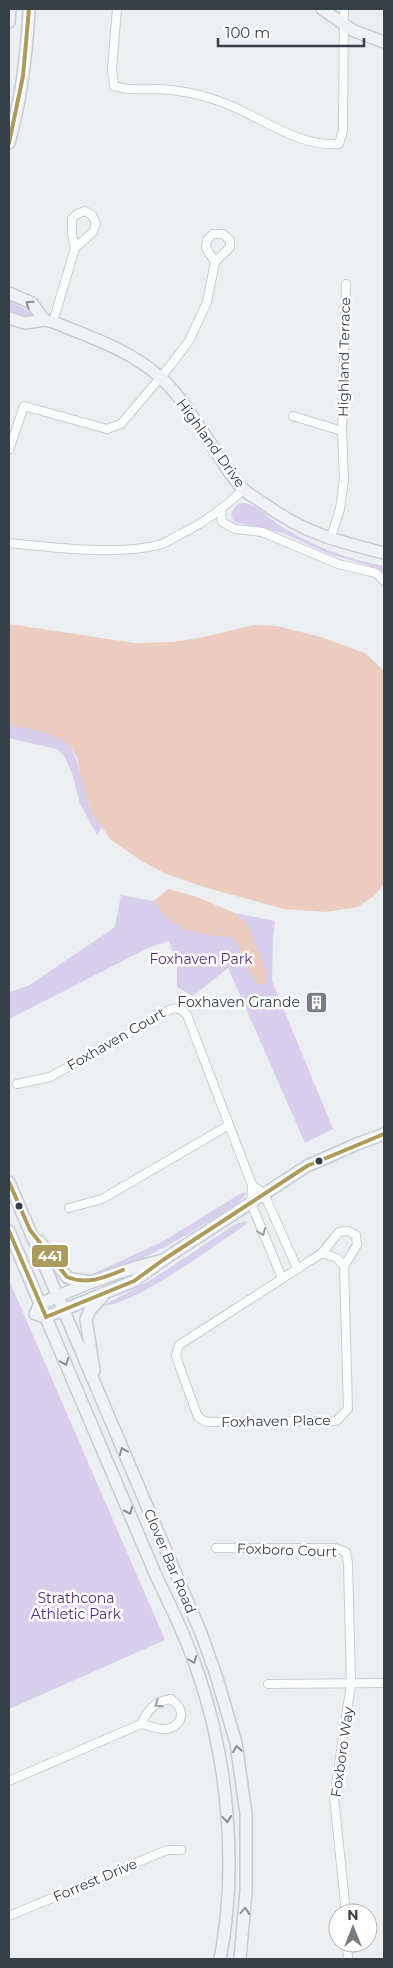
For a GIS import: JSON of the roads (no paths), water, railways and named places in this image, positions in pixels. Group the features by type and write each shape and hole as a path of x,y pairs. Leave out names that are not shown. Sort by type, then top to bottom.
{"main road":[{"path":"9,22 10,9"},
{"path":"9,143 28,39 29,9"},
{"path":"322,9 354,31 384,42"},
{"name":"Highland Drive","path":"9,293 32,303 48,321 126,353 160,377 190,411 213,448 244,489 277,514 330,540 384,553"},
{"name":"Highland Drive","path":"9,318 25,323 48,321"},
{"path":"46,1317 134,1281 307,1166 384,1134"},
{"name":"Clover Bar Road","path":"9,1182 201,1633 236,1742 246,1814 247,1854 240,1959"},
{"path":"30,1230 67,1277 72,1280 96,1282"},
{"path":"9,1231 40,1304 128,1268 163,1260"},
{"path":"97,1389 86,1319 90,1310 106,1293"},
{"name":"Clover Bar Road","path":"40,1304 35,1314 46,1317 199,1674 219,1758 229,1844 229,1892 220,1959"}],"street":[{"path":"117,9 112,69 114,86 124,89 192,93 220,102 298,137 318,144 329,145 339,144 343,130 344,9"},
{"path":"48,321 75,248 93,232 96,223 92,215 85,211 77,214 72,219 72,234 75,248"},
{"path":"9,450 24,406 107,429 121,424 170,366 192,333 206,302 215,262"},
{"name":"Highland Terrace","path":"330,540 340,509 344,479 342,431 346,284"},
{"name":"Highland Terrace","path":"293,416 342,431"},
{"path":"9,543 57,548 121,550 158,545 189,530 221,510 244,489"},
{"path":"221,510 222,522 235,529 262,532 338,564 376,573 384,581"},
{"name":"Foxhaven Court","path":"17,1084 50,1077 170,1009 178,1008 183,1010 187,1016 252,1185"},
{"path":"69,1208 102,1199 229,1125"},
{"path":"252,1185 264,1194 297,1268"},
{"path":"252,1185 251,1203 282,1278"},
{"name":"Foxhaven Place","path":"348,1231 356,1236 357,1245 344,1266 348,1409 336,1421 206,1422 198,1417 176,1355 179,1345 297,1268 322,1253 339,1232 348,1231"},
{"path":"322,1253 336,1258 344,1266"},
{"name":"Foxboro Court","path":"216,1548 335,1548 346,1552 348,1563 351,1684"},
{"path":"268,1684 384,1683"},
{"name":"Foxboro Way","path":"345,1903 334,1797 351,1684"},
{"path":"9,1781 141,1724 164,1729 174,1727 181,1717 179,1707 171,1699 160,1700 147,1712 141,1724"},
{"name":"Forrest Drive","path":"9,1916 167,1850 181,1850"}],"place":[{"name":"Foxhaven Grande","path":"316,1002"}],"park label":[{"name":"Foxhaven Park","path":"201,959"},
{"name":"Strathcona Athletic Park","path":"76,1606"}]}
